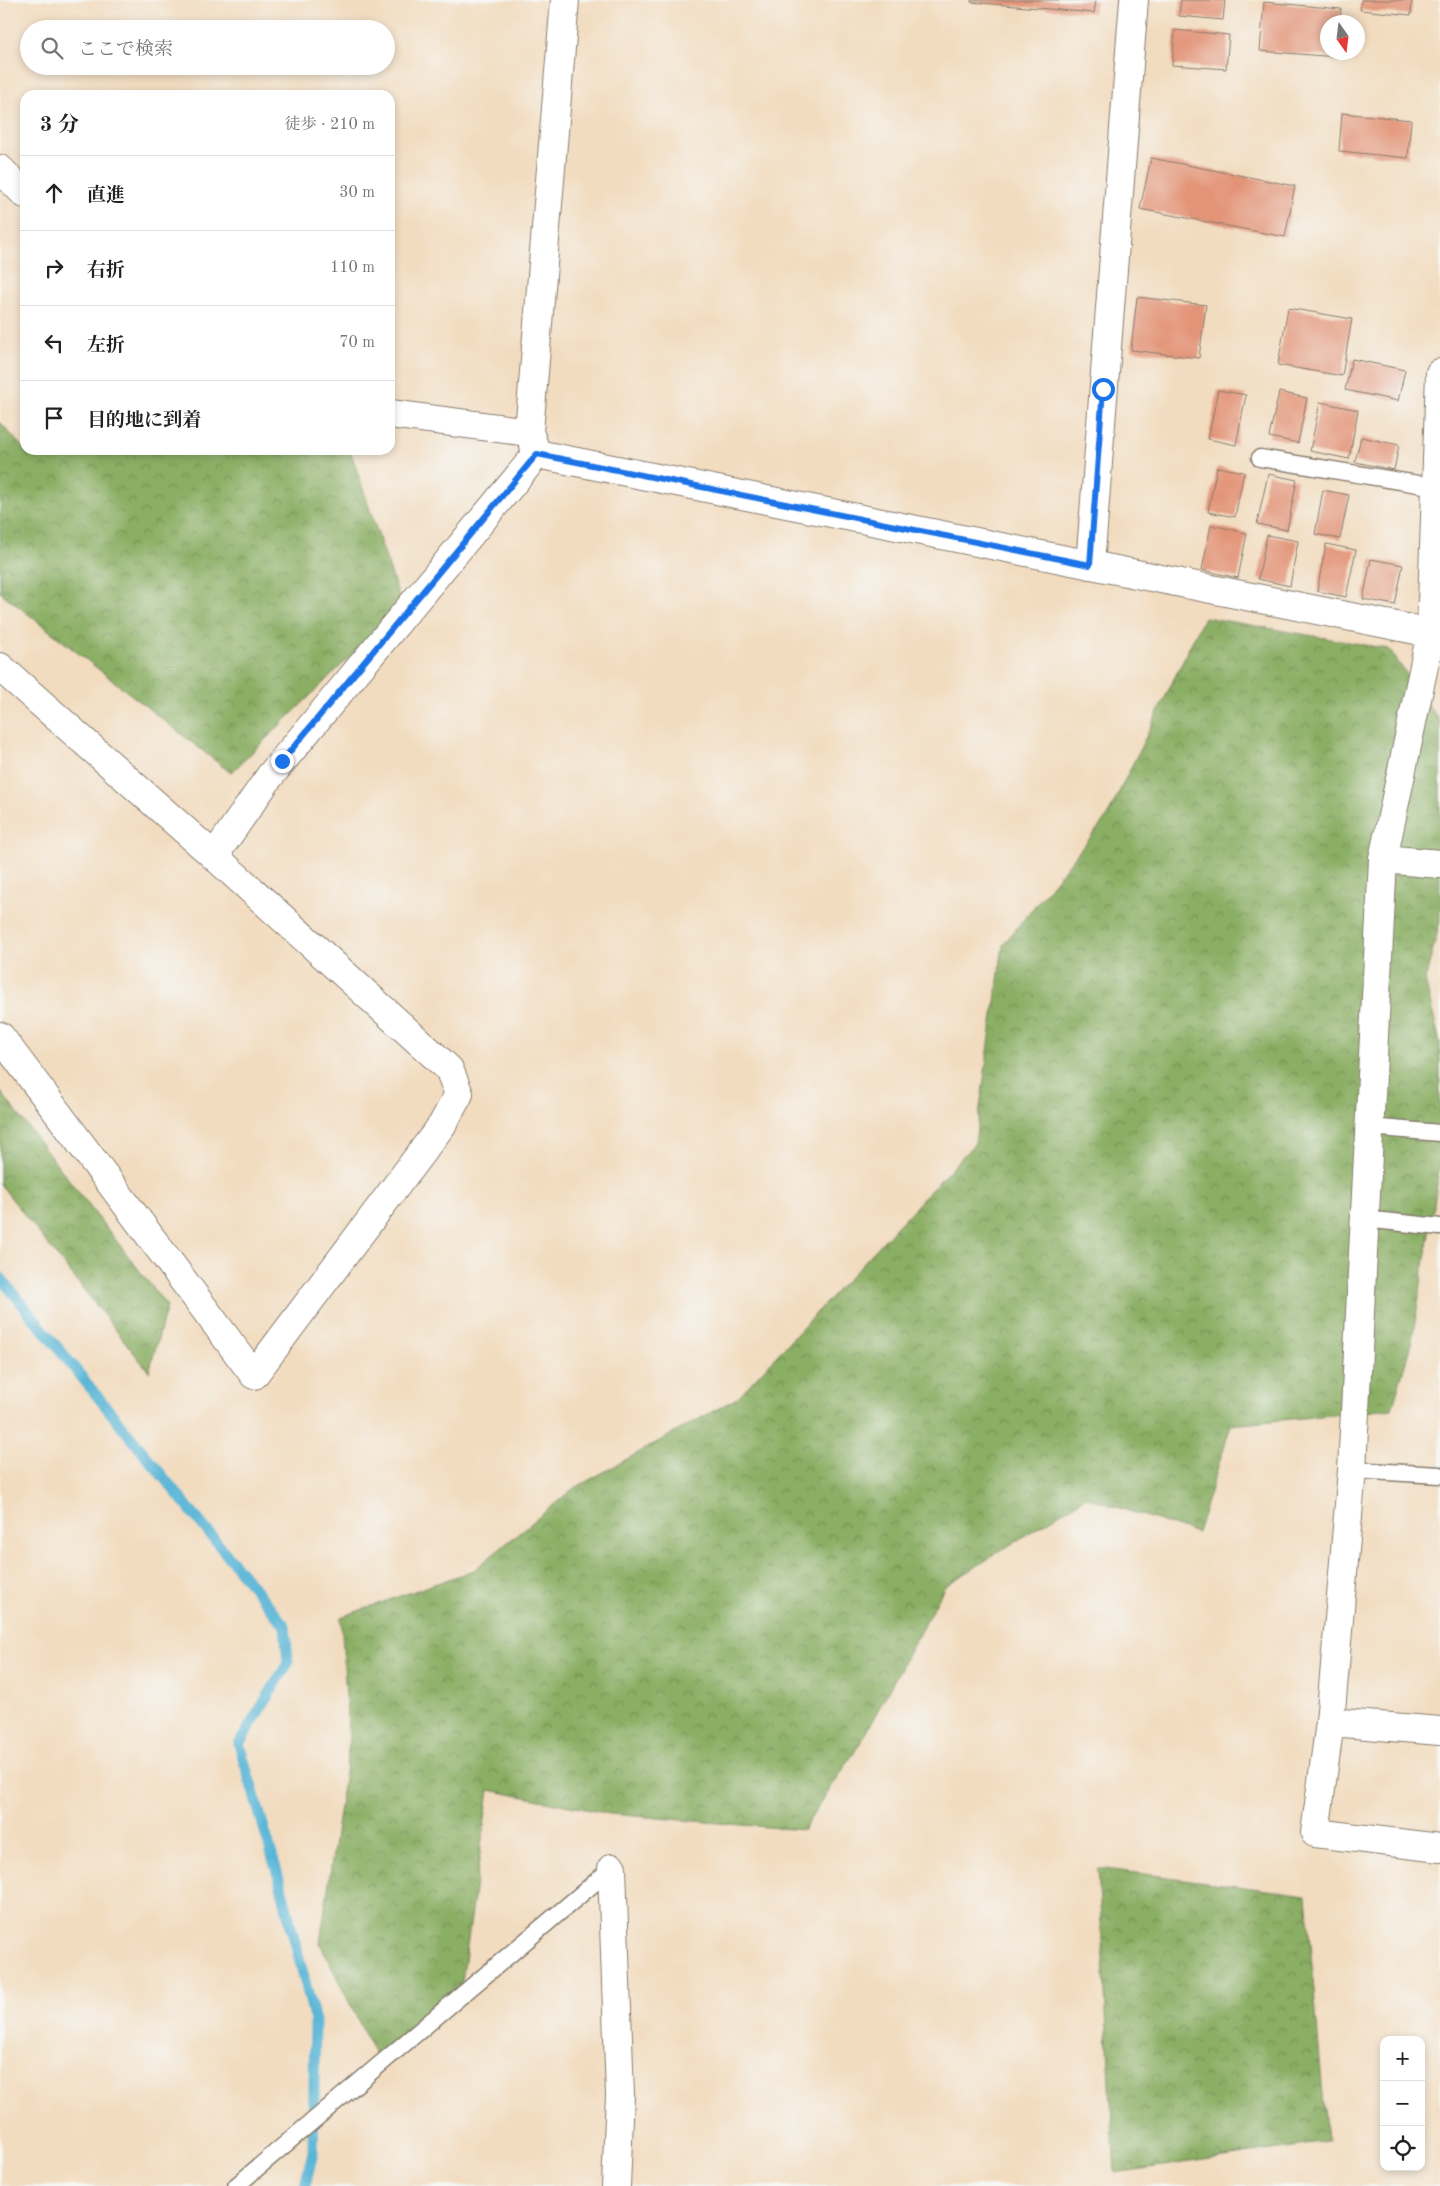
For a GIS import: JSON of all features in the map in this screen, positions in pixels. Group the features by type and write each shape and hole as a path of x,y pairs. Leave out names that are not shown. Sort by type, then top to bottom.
{"street":[{"path":"214,856 270,776 533,443 565,0"},
{"path":"1090,565 1134,0"},
{"path":"0,169 20,189"},
{"path":"1440,373 1431,633 1382,859 1352,1470 1330,1722 1315,1833 1440,1848"},
{"path":"395,415 533,443 1090,565 1431,633"},
{"path":"0,667 214,856 449,1069 459,1094 442,1126 254,1375 0,1036"},
{"path":"1382,859 1440,864"},
{"path":"1330,1722 1440,1731"},
{"path":"612,1868 620,2095 616,2186"}],"lane":[{"path":"1260,458 1436,487"},
{"path":"1369,1126 1440,1133"},
{"path":"1364,1219 1440,1227"},
{"path":"1352,1470 1440,1475"},
{"path":"236,2186 612,1868"}],"green space":[{"path":"0,422 20,444 20,455 352,455 402,606 231,773 0,592"},
{"path":"1204,617 1389,649 1440,722 1440,922 1425,980 1440,1043 1440,1166 1412,1340 1392,1409 1231,1425 1197,1533 1086,1497 945,1586 859,1745 803,1830 610,1814 489,1790 460,1996 377,2059 320,1943 349,1744 341,1617 474,1570 573,1489 737,1398 975,1143 1003,945 1107,817"},
{"path":"0,1091 167,1306 149,1372 0,1184"},
{"path":"1098,1868 1306,1895 1327,2142 1115,2173"}],"building":[{"path":"971,0 1096,0 1094,13 971,2"},
{"path":"1181,0 1225,0 1223,20 1179,16"},
{"path":"1361,0 1412,0 1411,15 1360,10"},
{"path":"1264,2 1341,9 1341,15 1320,15 1320,56 1260,51"},
{"path":"1175,30 1229,35 1226,69 1172,65"},
{"path":"1342,113 1411,120 1408,158 1339,151"},
{"path":"1151,158 1295,186 1285,237 1140,209"},
{"path":"1137,297 1206,305 1199,358 1131,350"},
{"path":"1288,308 1352,319 1342,376 1278,365"},
{"path":"1352,359 1405,370 1398,401 1345,390"},
{"path":"1218,390 1246,395 1236,445 1208,439"},
{"path":"1279,392 1307,398 1298,443 1269,437"},
{"path":"1320,402 1358,410 1349,459 1310,451"},
{"path":"1361,437 1399,445 1394,470 1355,462"},
{"path":"1217,467 1244,472 1235,517 1208,512"},
{"path":"1268,474 1297,480 1287,530 1257,524"},
{"path":"1323,490 1349,495 1340,539 1315,534"},
{"path":"1211,525 1247,533 1238,578 1202,570"},
{"path":"1267,535 1298,541 1290,586 1258,579"},
{"path":"1326,544 1356,550 1346,597 1317,591"},
{"path":"1371,559 1403,565 1395,605 1363,599"}],"waterway":[{"path":"0,1277 285,1626 288,1663 239,1744 280,1882 315,2021 313,2152 305,2186"}],"route":[{"path":"282,761 537,454 1090,565 1103,389"}]}
